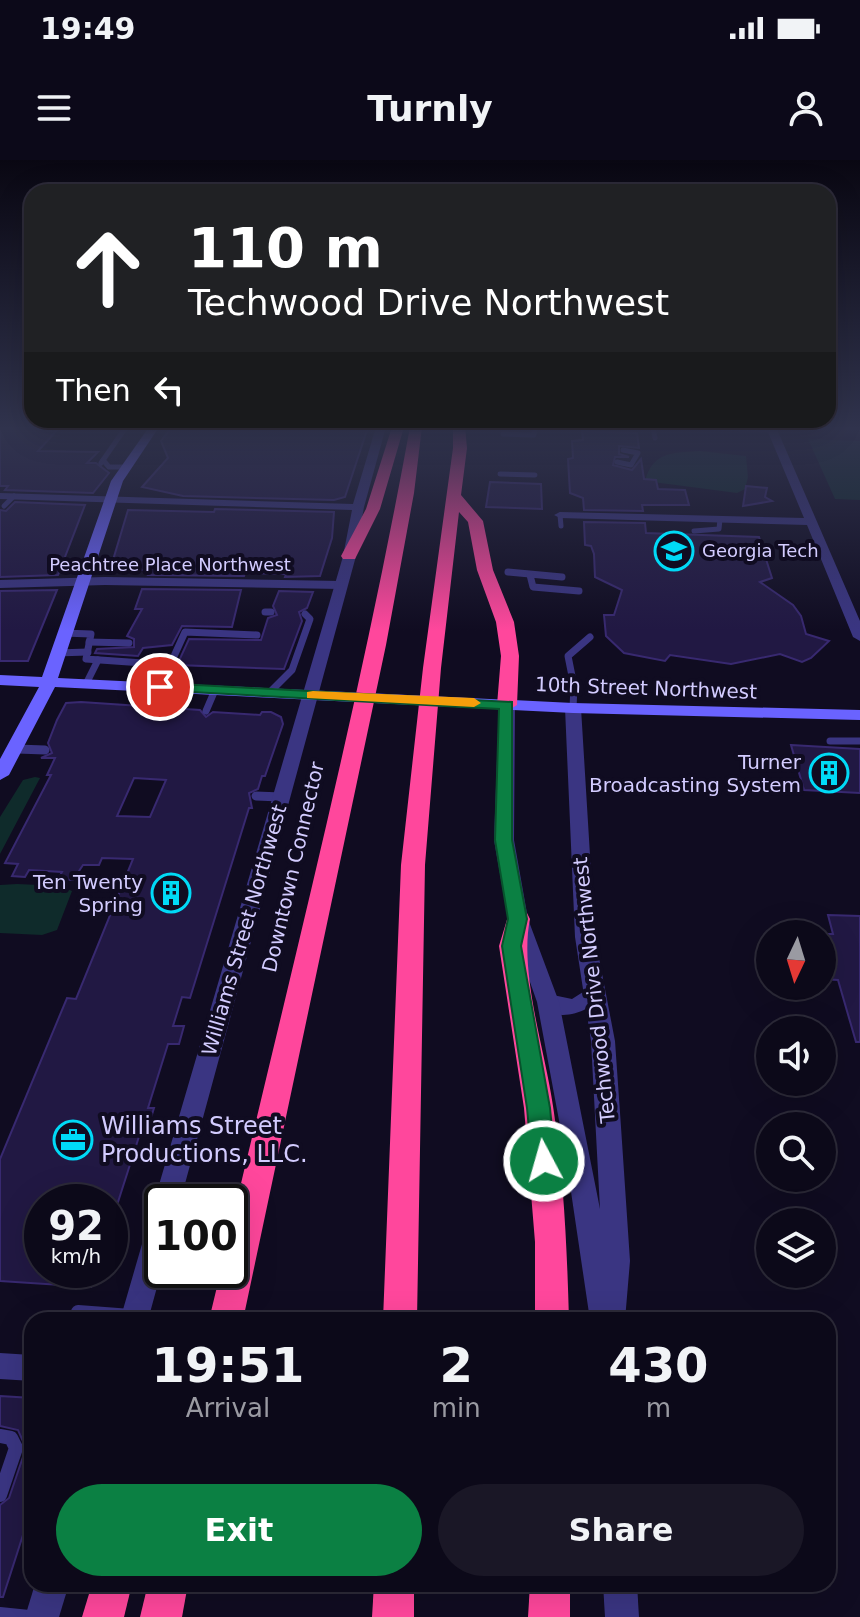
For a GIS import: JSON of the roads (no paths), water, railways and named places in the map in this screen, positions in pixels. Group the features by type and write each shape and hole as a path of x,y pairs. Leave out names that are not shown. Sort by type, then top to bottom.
{"highway":[{"path":"349,556 377,495"},
{"name":"Downtown Connector","path":"227,1312 377,645 406,495"},
{"path":"454,496 475,521 485,570 505,622 510,656 507,705"},
{"path":"400,1312 413,865 432,668 454,496"},
{"path":"518,919 512,946 539,1108 551,1242 552,1312"},
{"path":"103,1617 110,1592"},
{"path":"161,1617 166,1592"},
{"path":"393,1617 394,1592"},
{"path":"549,1617 550,1592"}],"main road":[{"path":"0,775 43,698 111,495"},
{"name":"10th Street Northwest","path":"0,680 573,708 860,715"}],"street":[{"name":"Williams Street Northwest","path":"172,1184 281,797 321,695 361,495"},
{"path":"800,495 860,637"},
{"path":"2,501 14,496 358,507"},
{"path":"560,521 720,519 811,522"},
{"name":"Peachtree Place Northwest","path":"3,581 275,588 341,585"},
{"name":"Techwood Drive Northwest","path":"507,705 504,840 518,919 548,1002 579,1158 603,1312"},
{"name":"Techwood Drive Northwest","path":"573,708 585,937 603,1041 613,1201 615,1297 612,1312"},
{"path":"548,1002 558,1007 576,1007 594,993"},
{"path":"136,1312 144,1283"},
{"path":"0,1366 24,1368"},
{"path":"42,1617 50,1592"},
{"path":"620,1592 622,1617"}],"lane":[{"path":"694,531 719,529 720,519"},
{"path":"508,572 562,577"},
{"path":"530,575 533,587 579,591"},
{"path":"269,693 292,670 310,619 305,614"},
{"path":"160,687 185,632 257,635"},
{"path":"63,633 91,634 86,659 143,663 133,686"},
{"path":"573,708 574,686 568,656 590,637"},
{"path":"89,642 129,643"},
{"path":"56,653 88,652"},
{"path":"86,684 98,660"},
{"path":"206,711 215,690"},
{"path":"830,741 860,741"},
{"path":"17,749 45,750"},
{"path":"256,796 281,797"},
{"path":"0,1436 11,1438 16,1448 0,1495"},
{"path":"0,1614 29,1617"}],"place":[{"name":"Georgia Tech","path":"674,551"},
{"name":"Turner Broadcasting System","path":"829,773"},
{"name":"Ten Twenty Spring","path":"171,893"},
{"name":"Williams Street Productions, LLC.","path":"73,1140"}]}
